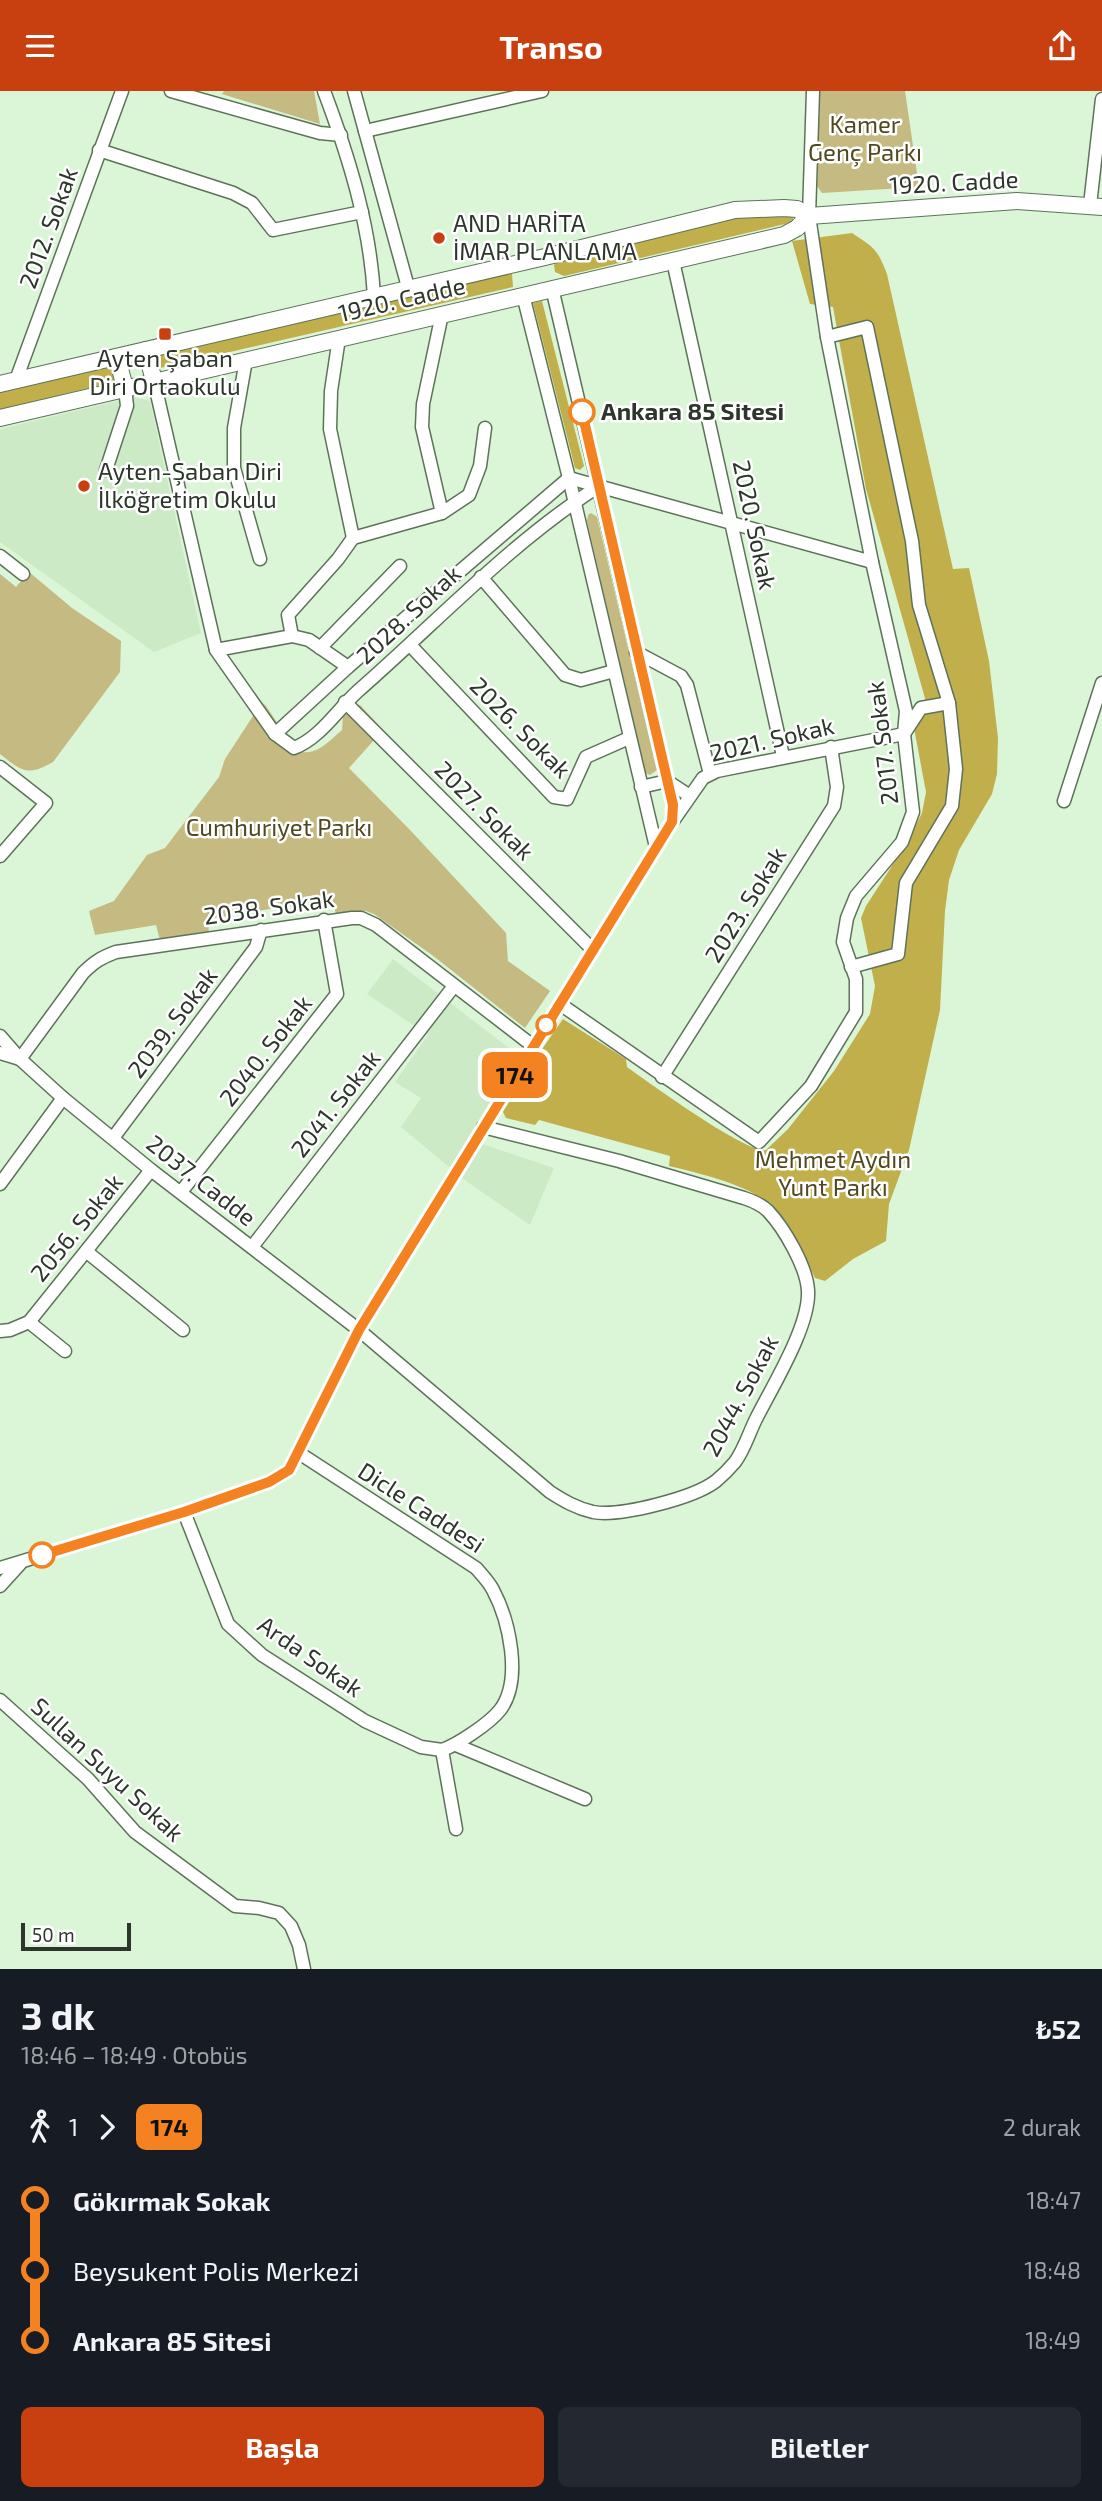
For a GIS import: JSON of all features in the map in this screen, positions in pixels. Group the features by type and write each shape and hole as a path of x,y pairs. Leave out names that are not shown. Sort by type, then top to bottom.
{"main road":[{"name":"1920. Cadde","path":"8,382 735,210 797,209 809,216 1005,201 1096,206"},
{"name":"1920. Cadde","path":"0,418 784,236 797,229 809,216"},
{"path":"545,257 552,288"},
{"path":"515,264 523,295"},
{"path":"146,350 154,381"},
{"path":"117,357 125,388"}],"street":[{"name":"2012. Sokak","path":"8,382 121,91"},
{"path":"172,91 209,96 320,133 341,135"},
{"path":"324,91 341,135 362,212 372,265 374,296"},
{"path":"354,91 408,288"},
{"path":"365,131 542,91"},
{"name":"2017. Sokak","path":"560,1004 759,1142 811,1086 856,1011 856,979 843,942 847,918 856,897 902,842 913,812 904,734 906,712 827,337 809,216 813,91"},
{"path":"1096,206 1102,99"},
{"path":"99,150 233,193 252,203 273,230 362,212"},
{"name":"2020. Sokak","path":"673,261 783,757"},
{"path":"552,288 674,811 672,822"},
{"path":"523,295 656,847"},
{"path":"442,314 422,427 442,513"},
{"path":"827,337 867,327 912,541 919,605 949,703 956,769 952,806 906,883 898,954 851,967"},
{"path":"339,338 331,391 330,429 353,538"},
{"path":"246,360 234,428 234,468 260,559"},
{"path":"154,381 216,650 275,734"},
{"path":"106,470 127,406 125,388"},
{"path":"216,650 292,636 288,615 353,538 442,513 469,495 480,466 485,428"},
{"path":"569,478 873,562"},
{"name":"2028. Sokak","path":"569,478 348,667 275,734 294,748 307,743 345,702 481,577 599,486"},
{"path":"0,556 23,574"},
{"path":"320,648 400,566"},
{"path":"481,577 565,675 581,680 614,671"},
{"name":"2028. Sokak","path":"292,636 309,640 348,667"},
{"name":"2026. Sokak","path":"410,645 554,797 567,799 586,757 629,739"},
{"path":"636,652 681,676 687,685 710,774"},
{"path":"1064,801 1102,683"},
{"name":"2027. Sokak","path":"345,702 593,950"},
{"path":"904,734 921,708 949,703"},
{"name":"2021. Sokak","path":"359,1330 656,847 703,778 729,767 904,734"},
{"name":"2023. Sokak","path":"662,1077 834,806 837,787 831,747"},
{"path":"0,767 46,803 0,856"},
{"path":"641,787 667,781 690,796"},
{"name":"2038. Sokak","path":"20,1059 94,961 116,952 324,920 361,918 533,1046"},
{"name":"2040. Sokak","path":"181,1192 337,994 324,920"},
{"name":"2039. Sokak","path":"113,1138 256,947 261,930"},
{"name":"2041. Sokak","path":"251,1247 454,986"},
{"name":"2037. Cadde","path":"0,1036 20,1059 63,1098 151,1170 359,1330"},
{"name":"2037. Cadde","path":"0,1053 20,1059"},
{"path":"0,1184 63,1098"},
{"name":"2044. Sokak","path":"359,1330 550,1492 570,1505 596,1513 632,1509 685,1497 716,1481 735,1461 796,1340 807,1304 808,1291 798,1258 768,1211 759,1204 717,1189 484,1127"},
{"name":"2056. Sokak","path":"29,1322 151,1170"},
{"path":"87,1252 183,1331"},
{"path":"0,1331 29,1322 65,1351"},
{"path":"0,1568 184,1512 275,1479 289,1470 359,1330"},
{"name":"Dicle Caddesi","path":"299,1454 477,1568 493,1588 509,1633 511,1683 500,1710 456,1745 442,1750"},
{"name":"Arda Sokak","path":"184,1512 228,1623 262,1655 365,1721 422,1747 442,1750"},
{"path":"0,1584 23,1561"},
{"name":"Sullan Suyu Sokak","path":"0,1700 88,1779 135,1832 235,1906 279,1913 295,1935 304,1969"},
{"path":"456,1745 585,1800"},
{"path":"442,1750 456,1829"}],"shaded area":[{"name":"Ayten-Şaban Diri İlköğretim Okulu","path":"134,397 150,401 201,633 154,652 0,542 0,429"},
{"path":"393,959 518,1055 470,1140 554,1168 530,1225 466,1181 401,1127 421,1098 395,1082 428,1035 367,994"}],"green space":[{"path":"224,91 314,91 320,124 222,94"},
{"name":"Kamer Genç Parkı","path":"820,91 905,91 919,187 822,193 817,186"},
{"path":"793,215 793,220 785,224 564,276 555,272 554,265 557,262 739,217"},
{"name":"Mehmet Aydın Yunt Parkı","path":"852,233 874,249 887,274 953,569 969,568 989,661 998,738 997,774 992,794 959,850 949,880 940,1010 909,1150 889,1204 886,1241 853,1259 825,1281 815,1278 784,1219 760,1197 721,1180 669,1166 670,1156 539,1120 535,1125 506,1118 501,1108 563,1019 626,1059 627,1067 697,1116 739,1141 766,1150 788,1129 834,1071 870,1014 875,986 861,918 922,813 926,792 914,728 928,709 866,489 833,307 810,304 792,241"},
{"path":"512,274 513,287 160,368 160,355"},
{"path":"542,301 584,466 580,470 575,468 533,303"},
{"path":"114,365 117,381 0,410 0,393"},
{"path":"591,513 597,517 657,770 650,775 645,773 587,521"},
{"path":"29,572 72,608 121,641 120,672 53,762 31,771 20,768 0,754 0,574 16,587"},
{"name":"Cumhuriyet Parkı","path":"257,698 266,706 296,751 310,752 327,743 342,730 343,716 354,705 360,705 383,730 349,768 506,933 508,961 550,991 525,1028 432,955 374,914 366,911 336,914 332,899 208,919 209,932 160,940 156,925 95,935 89,911 114,901 147,855 165,848 219,777 225,759 253,716 249,707"}],"bus line":[{"name":"174","path":"42,1555 184,1512 269,1482 289,1470 359,1330 672,822 673,805 582,412"}],"place":[{"name":"AND HARİTA İMAR PLANLAMA","path":"439,238"},
{"name":"Ayten Şaban Diri Ortaokulu","path":"165,334"},
{"name":"Ankara 85 Sitesi","path":"582,412"},
{"name":"Ayten-Şaban Diri İlköğretim Okulu","path":"84,486"}]}
